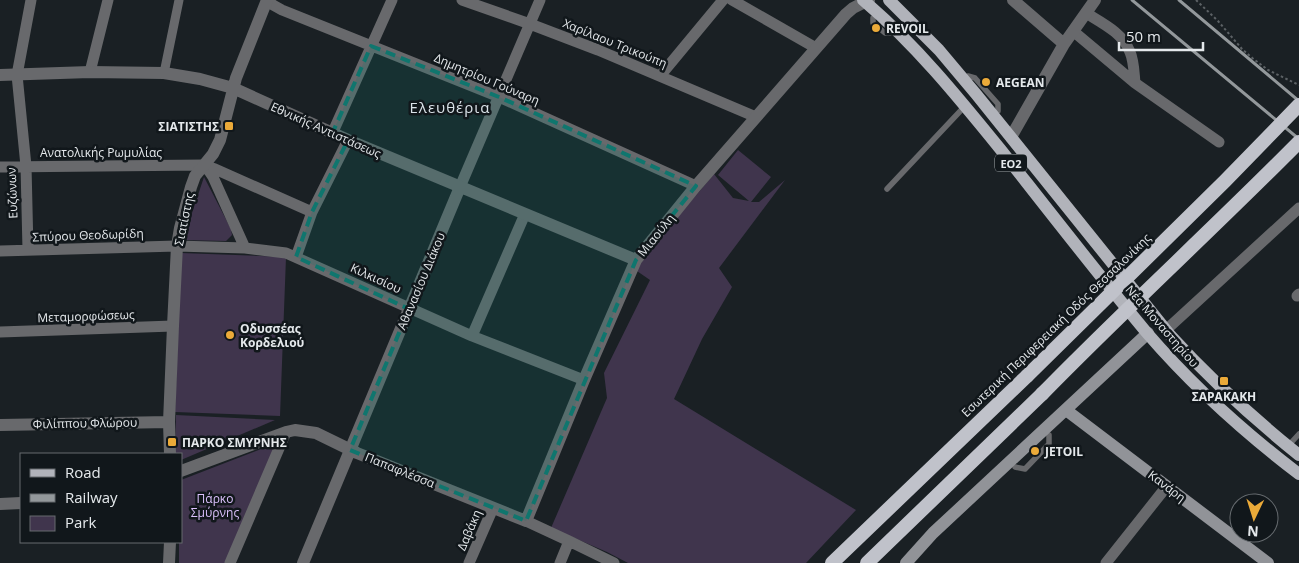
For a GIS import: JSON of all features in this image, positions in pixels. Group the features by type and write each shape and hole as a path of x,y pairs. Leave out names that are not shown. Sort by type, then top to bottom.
{"highway":[{"name":"Εσωτερική Περιφερειακή Οδός Θεσσαλονίκης","path":"832,563 1027,376 1225,181 1299,105"},
{"path":"867,563 1299,142"}],"main road":[{"name":"Νέα Μοναστηρίου","path":"889,0 939,50 1166,330 1196,364 1247,411 1299,454"},
{"name":"Νέα Μοναστηρίου","path":"866,1 933,69 965,106 1148,333 1186,376 1254,438 1299,474"},
{"path":"906,563 933,533 1011,466 1066,410 1148,333"},
{"name":"Κανάρη","path":"1066,410 1268,563"}],"street":[{"name":"Ευζώνων","path":"28,250 26,166 18,75 31,0"},
{"path":"90,72 108,0"},
{"path":"164,73 179,0"},
{"name":"Δημητρίου Γούναρη","path":"267,0 282,10 499,97 696,186"},
{"name":"Σιατίστης","path":"170,453 177,246 182,221 195,176 213,154 220,140 239,68 267,0"},
{"path":"332,134 392,0"},
{"name":"Χαρίλαου Τρικούπη","path":"462,0 530,24 756,117"},
{"name":"Αθανασίου Διάκου","path":"303,563 540,0"},
{"path":"660,76 723,0"},
{"path":"732,0 816,48"},
{"path":"1013,0 1064,44"},
{"path":"1010,137 1064,44 1095,0"},
{"name":"Μιαούλη","path":"526,521 636,260 696,186 846,14 866,1"},
{"path":"1086,12 1117,34 1125,43 1130,52 1135,83"},
{"path":"1073,31 1135,83 1220,142"},
{"name":"Εθνικής Αντιστάσεως","path":"0,75 90,72 164,73 200,79 233,88 332,134 636,260"},
{"path":"296,257 312,212 348,140"},
{"path":"203,165 213,177 244,248"},
{"name":"Ανατολικής Ρωμυλίας","path":"0,167 203,165 215,168 312,212"},
{"path":"1166,330 1299,208"},
{"path":"472,336 525,214"},
{"name":"Κιλκισίου","path":"177,246 278,251 296,257 472,336 584,380"},
{"name":"Σπύρου Θεοδωρίδη","path":"0,251 177,246"},
{"name":"Μεταμορφώσεως","path":"0,332 173,326"},
{"name":"Φιλίππου Φλώρου","path":"0,425 170,422"},
{"name":"Παπαφλέσσα","path":"182,471 286,432 295,430 316,433 350,450 526,521 614,563"},
{"path":"230,563 286,432"},
{"path":"1106,563 1167,486"},
{"path":"0,504 20,504"},
{"name":"Δαβάκη","path":"469,563 493,508"},
{"path":"560,563 569,541"},
{"path":"170,543 170,563"}],"lane":[{"path":"873,18 873,23 885,33 890,33"},
{"path":"968,76 975,78 998,104 998,111"},
{"path":"887,189 965,106"},
{"path":"1288,446 1299,434"},
{"path":"1011,466 1025,469 1050,444 1049,435"}],"path":[{"path":"1196,0 1251,57 1268,70 1299,85"}],"highlighted area":[{"path":"371,46 499,97 696,186 636,260 526,521 350,450 409,309 296,257 312,212 348,140 332,134"}],"green space":[{"path":"738,150 771,177 751,202 759,202 785,180 719,268 732,287 702,339 674,399 856,510 806,563 628,563 551,528 607,398 604,373 650,280 634,269 714,174 733,198 749,201 718,175"},
{"path":"204,177 231,229 232,235 226,241 183,240"},
{"name":"Οδυσσέας Κορδελιού","path":"181,253 286,257 280,416 175,412"},
{"path":"176,415 275,420 182,460 182,453 175,453"},
{"name":"Πάρκο Σμύρνης","path":"277,443 225,563 179,563 179,543 182,543 182,480"}],"railway":[{"path":"1132,0 1299,139"},
{"path":"1179,0 1299,101"}],"place":[{"name":"REVOIL","path":"876,28"},
{"name":"AEGEAN","path":"986,82"},
{"name":"ΣΙΑΤΙΣΤΗΣ","path":"229,126"},
{"name":"Οδυσσέας Κορδελιού","path":"230,335"},
{"name":"ΣΑΡΑΚΑΚΗ","path":"1224,381"},
{"name":"ΠΑΡΚΟ ΣΜΥΡΝΗΣ","path":"172,442"},
{"name":"JETOIL","path":"1035,451"}],"district":[{"name":"Ελευθέρια","path":"450,107"}]}
